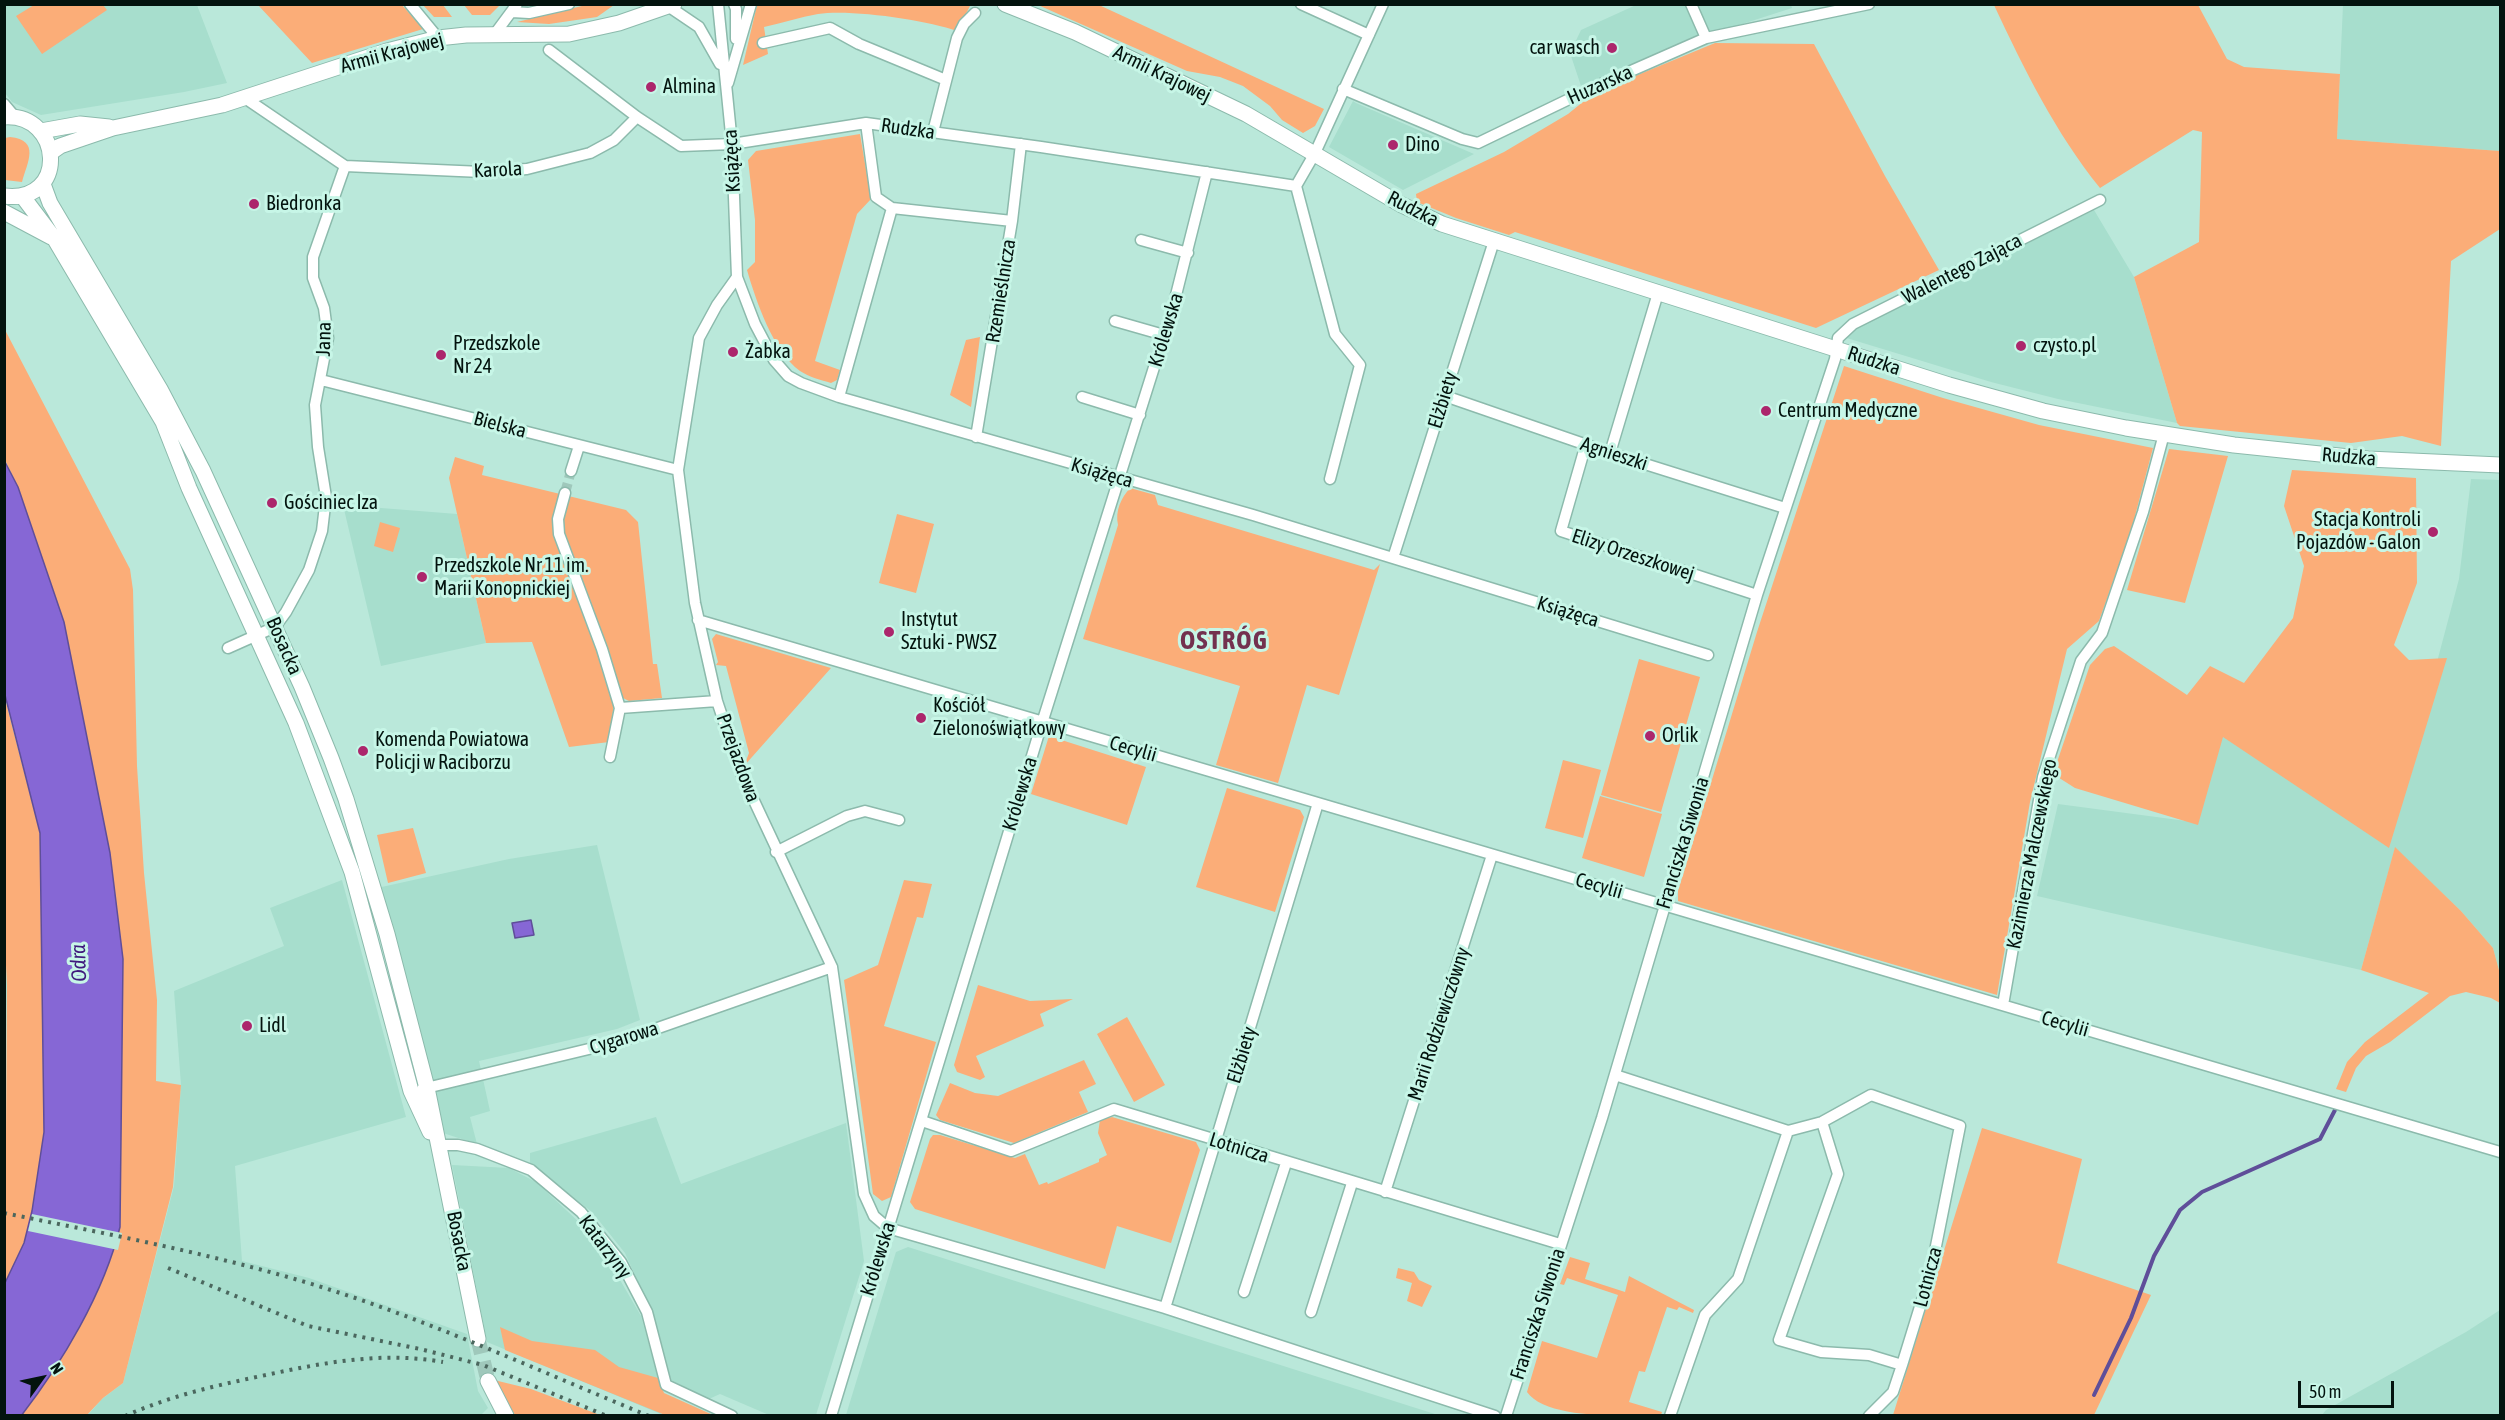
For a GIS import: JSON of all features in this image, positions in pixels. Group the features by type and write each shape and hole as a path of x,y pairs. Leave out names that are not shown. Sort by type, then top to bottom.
{"street":[{"path":"410,4 438,38"},
{"path":"494,35 514,8 529,13 569,4"},
{"name":"Książęca","path":"718,4 732,144 737,277 755,324 774,360 788,376 839,397 1120,479 1253,515 1316,537 1393,558 1708,656"},
{"name":"Książęca","path":"734,4 737,51"},
{"name":"Książęca","path":"727,86 751,4"},
{"name":"Armii Krajowej","path":"1005,4 1075,32 1246,114 1315,153"},
{"path":"1301,4 1369,35"},
{"path":"1330,479 1360,364 1335,334 1296,186 1315,153 1383,4"},
{"path":"1691,4 1706,38"},
{"name":"Huzarska","path":"1343,89 1462,140 1478,143 1574,96 1706,38 1869,4"},
{"name":"Armii Krajowej","path":"50,153 60,146 113,128 245,98 387,51 438,38 569,34 619,23 671,5"},
{"name":"Książęca","path":"671,5 699,27 723,72"},
{"path":"933,132 960,31 975,13"},
{"path":"763,43 830,28 859,44 946,80"},
{"name":"Rudzka","path":"549,50 637,117 681,146 732,144 866,123 1296,186"},
{"path":"245,98 345,166"},
{"path":"4,104 10,117 29,122 40,131 50,153 49,172 43,184 34,192 23,196 4,196"},
{"name":"Karola","path":"345,166 482,172 527,169 566,161 590,153 614,140 637,117"},
{"path":"866,123 876,197 892,208 1012,221"},
{"name":"Armii Krajowej","path":"40,131 80,124 113,128"},
{"name":"Rzemieślnicza","path":"976,437 1012,221 1021,144"},
{"name":"Rudzka","path":"1315,153 1420,214 1442,224 1996,399 2043,411 2234,445 2368,459 2500,465"},
{"name":"Jana","path":"275,627 309,570 322,531 326,497 318,447 315,405 328,338 324,308 313,278 313,257 345,166"},
{"name":"Królewska","path":"831,1416 1042,723 1140,415 1188,253 1207,172"},
{"name":"Bosacka","path":"43,184 50,203 184,434 302,687 346,799 390,942 419,1090 419,1112 438,1145 478,1339"},
{"name":"Bosacka","path":"23,196 54,238 163,422 189,488 296,723 352,872 419,1090"},
{"name":"Walentego Zająca","path":"1836,349 1838,338 1853,324 2100,200"},
{"path":"839,397 892,208"},
{"path":"4,212 54,238"},
{"path":"1141,240 1188,253"},
{"name":"Elżbiety","path":"1393,558 1494,241"},
{"name":"Przejazdowa","path":"737,277 717,305 699,338 678,470 698,620 717,701 741,773 776,852 832,967 864,1194 874,1216 888,1228"},
{"path":"1610,453 1658,293"},
{"path":"1115,321 1164,335"},
{"name":"Franciszka Siwonia","path":"1506,1416 1616,1075 1757,595 1821,405 1836,356 1836,349"},
{"name":"Bielska","path":"321,380 678,470"},
{"name":"Agnieszki","path":"1445,396 1610,453 1785,508"},
{"path":"1082,397 1140,415"},
{"name":"Kazimierza Malczewskiego","path":"2003,1005 2043,777 2081,661 2102,633 2143,512 2164,434"},
{"name":"Elizy Orzeszkowej","path":"1586,444 1561,531 1757,595"},
{"path":"571,471 579,446"},
{"path":"565,493 558,519 559,534 602,649 620,708 610,757"},
{"name":"Cecylii","path":"698,620 2500,1152"},
{"path":"228,648 275,627"},
{"path":"620,708 717,701"},
{"name":"Elżbiety","path":"1165,1308 1318,803"},
{"path":"776,852 847,816 865,811 899,820"},
{"name":"Marii Rodziewiczówny","path":"1385,1192 1492,855"},
{"name":"Cygarowa","path":"419,1090 618,1042 832,967"},
{"path":"1616,1075 1788,1131 1822,1122 1838,1174 1779,1340 1821,1352 1869,1355 1902,1365"},
{"name":"Lotnicza","path":"1822,1122 1871,1095 1960,1126 1931,1271 1902,1365 1893,1392 1869,1416"},
{"name":"Lotnicza","path":"922,1121 1011,1151 1114,1109 1216,1142 1560,1244"},
{"path":"1670,1416 1705,1315 1738,1279 1788,1131"},
{"name":"Katarzyny","path":"438,1145 458,1145 477,1149 531,1170 581,1212 621,1262 647,1312 666,1385 732,1416"},
{"path":"1245,1292 1286,1163"},
{"path":"1311,1312 1352,1183"},
{"path":"888,1228 1165,1308 1495,1416"},
{"path":"488,1381 506,1416"}],"shaded area":[{"path":"5,4 197,5 227,83 41,115 12,102 5,93"},
{"path":"963,4 970,6 957,31 908,19 849,13 818,14 764,27 768,54 743,65 757,5"},
{"path":"34,5 103,5 107,10 42,54 16,16"},
{"path":"258,5 402,5 423,29 312,63"},
{"path":"423,5 443,5 452,17 434,17"},
{"path":"464,5 500,5 490,15 472,15"},
{"path":"586,5 614,5 597,17 549,24 517,22"},
{"path":"1038,5 1099,5 1324,109 1315,126 1303,133 1282,120 1270,106 1243,86 1220,77 1187,71"},
{"path":"1636,5 1791,5 1792,8 1705,36 1582,89 1570,53 1581,30"},
{"path":"1994,5 2198,5 2227,59 2244,67 2340,74 2337,139 2500,151 2500,229 2451,261 2441,446 2402,436 2351,443 2180,426 2177,423 2134,277 2199,242 2202,132 2193,130 2100,188 2055,122"},
{"path":"2343,5 2500,5 2500,151 2337,139"},
{"path":"1715,43 1814,44 1939,270 1816,328 1515,232 1509,235 1456,218 1417,202 1416,194 1504,152 1568,114 1594,93"},
{"path":"1353,101 1474,154 1403,190 1329,147"},
{"path":"860,134 871,199 857,214 815,361 840,370 837,380 831,383 800,371 790,362 767,325 755,296 747,270 755,262 755,220 748,160 756,151"},
{"path":"5,138 20,139 29,148 29,160 22,182 5,180"},
{"path":"2094,210 2134,277 2177,423 2058,399 1991,382 1840,336"},
{"path":"4,328 130,569 133,590 137,766 144,873 157,1000 156,1081 181,1085 173,1187 123,1383 103,1398 87,1415 21,1415 52,1373 80,1326 104,1277 120,1227 123,959 110,853 64,622 18,487 5,460"},
{"path":"980,337 971,407 950,395 966,340"},
{"path":"1844,366 1943,398 2039,425 2153,448 2131,531 2099,621 2067,649 2030,802 1997,995 1678,901 1678,891 1757,632"},
{"path":"2169,449 2228,456 2185,603 2127,590"},
{"path":"455,457 484,466 482,475 626,510 638,522 653,664 657,664 662,698 629,701 613,693 614,703 609,742 569,747 532,642 486,643 449,478"},
{"path":"2292,470 2416,478 2417,583 2394,645 2409,660 2447,658 2389,848 2223,737 2198,825 2075,788 2053,774 2090,665 2105,649 2114,646 2187,695 2210,666 2244,683 2293,618 2304,566 2284,506"},
{"path":"2471,479 2500,480 2500,974 2493,948 2461,911 2395,848 2361,970 2037,896 2058,804 2194,822 2219,728 2389,843 2459,579"},
{"path":"1130,488 1155,495 1158,505 1374,570 1380,564 1339,695 1307,685 1278,783 1216,765 1240,686 1083,639 1118,525 1117,515 1120,505"},
{"path":"343,505 457,514 486,643 381,666"},
{"path":"897,514 934,524 916,593 879,583"},
{"path":"380,522 400,528 393,552 374,546"},
{"path":"716,634 831,668 744,766 749,753 726,666 716,665 718,662 712,639"},
{"name":"Orlik","path":"1639,659 1700,677 1661,812 1601,795"},
{"path":"4,695 40,833 44,1132 32,1211 24,1243 5,1285 7,985 4,925"},
{"path":"1049,736 1146,767 1127,825 1031,794"},
{"path":"1563,760 1601,770 1583,838 1545,828"},
{"path":"1227,788 1300,810 1304,817 1275,912 1196,887"},
{"path":"1600,796 1662,814 1644,877 1582,858"},
{"path":"413,828 426,873 388,883 377,835"},
{"path":"597,845 640,1020 617,1029 479,1061 490,1111 470,1117 477,1144 443,1133 377,888 509,859"},
{"path":"2395,847 2461,911 2493,948 2500,974 2500,1003 2491,998 2466,992 2450,996 2390,1042 2366,1056 2356,1068 2346,1092 2336,1089 2347,1062 2365,1042 2429,993 2361,970"},
{"path":"342,880 406,1117 235,1166 242,1261 309,1278 467,1334 478,1391 488,1408 480,1416 87,1416 102,1399 123,1383 174,1186 181,1085 174,991 284,946 270,908"},
{"path":"904,880 932,884 923,918 917,917 884,1026 936,1042 891,1197 882,1201 873,1194 844,980 878,965"},
{"path":"4,925 7,985 5,1100 4,1100"},
{"path":"978,985 1030,1001 1073,999 1040,1014 1044,1026 976,1056 985,1077 980,1080 957,1072 954,1065"},
{"path":"1127,1017 1165,1085 1134,1102 1097,1034"},
{"path":"1084,1060 1096,1084 1079,1092 1088,1112 1014,1143 940,1120 936,1115 950,1083 975,1093 998,1096"},
{"path":"656,1117 681,1184 846,1123 864,1261 816,1415 769,1415 720,1394 709,1399 671,1380 654,1317 625,1253 592,1212 530,1163 530,1153"},
{"path":"1112,1117 1196,1142 1200,1150 1171,1243 1117,1226 1105,1269 915,1209 910,1202 933,1135 940,1135 1015,1158 1025,1154 1039,1185 1047,1182 1048,1184 1099,1162 1099,1159 1107,1155 1098,1133 1100,1120"},
{"path":"1982,1128 2082,1159 2057,1263 2151,1295 2094,1415 1893,1415"},
{"path":"452,1165 509,1168 536,1182 595,1237 641,1316 658,1378 661,1414 487,1342"},
{"path":"908,1247 1438,1415 846,1415 896,1252"},
{"path":"1570,1257 1590,1263 1585,1279 1625,1292 1629,1276 1694,1310 1693,1313 1679,1307 1677,1310 1667,1307 1645,1372 1639,1371 1629,1402 1662,1412 1661,1415 1610,1416 1569,1412 1551,1408 1537,1401 1527,1392 1542,1341 1597,1358 1618,1295 1567,1278 1564,1285 1560,1284"},
{"path":"1398,1268 1414,1272 1419,1280 1432,1286 1422,1307 1407,1301 1412,1283 1396,1278"},
{"path":"2500,1310 2500,1415 2322,1415 2326,1410 2466,1332"},
{"path":"500,1327 532,1341 595,1350 619,1367 658,1378 664,1393 713,1415 665,1415 505,1350"},
{"path":"494,1380 531,1389 600,1415 515,1415"}],"water":[{"name":"Odra","path":"4,460 18,487 64,622 110,853 123,959 120,1227 104,1277 80,1326 52,1373 21,1416 5,1415 4,1285 24,1243 32,1211 44,1132 40,833 5,695"},
{"path":"531,920 534,935 515,938 512,923"}],"pier":[{"path":"32,1214 122,1233 118,1250 28,1231"}],"waterway":[{"path":"2094,1395 2131,1318 2154,1256 2180,1210 2202,1192 2320,1139 2335,1110"}],"tunnel":[{"path":"565,493 571,471"},
{"path":"478,1339 488,1381"}],"railway":[{"path":"4,1213 199,1254 315,1285 442,1330 649,1416"},
{"path":"168,1268 308,1326 420,1349 483,1365 607,1416"},
{"path":"125,1416 192,1392 306,1367 374,1358 443,1362"}],"place":[{"name":"car wasch","path":"1612,48"},
{"name":"Almina","path":"651,87"},
{"name":"Dino","path":"1393,145"},
{"name":"Biedronka","path":"254,204"},
{"name":"czysto.pl","path":"2021,346"},
{"name":"Żabka","path":"733,352"},
{"name":"Przedszkole Nr 24","path":"441,355"},
{"name":"Centrum Medyczne","path":"1766,411"},
{"name":"Gościniec Iza","path":"272,503"},
{"name":"Stacja Kontroli Pojazdów - Galon","path":"2433,532"},
{"name":"Przedszkole Nr 11 im. Marii Konopnickiej","path":"422,577"},
{"name":"Instytut Sztuki - PWSZ","path":"889,632"},
{"name":"Kościół Zielonoświątkowy","path":"921,718"},
{"name":"Orlik","path":"1650,736"},
{"name":"Komenda Powiatowa Policji w Raciborzu","path":"363,751"},
{"name":"Lidl","path":"247,1026"}],"district":[{"name":"OSTRÓG","path":"1224,641"}]}
